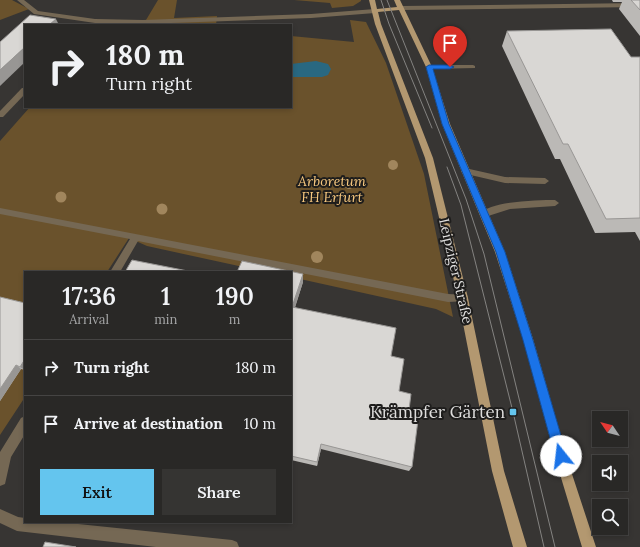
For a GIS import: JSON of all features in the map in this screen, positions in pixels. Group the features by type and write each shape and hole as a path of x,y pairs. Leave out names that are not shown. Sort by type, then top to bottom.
{"main road":[{"name":"Leipziger Straße","path":"372,0 378,24 429,158 463,298 498,471 520,547"},
{"path":"397,0 429,67 446,124 500,252 588,547"},
{"path":"375,11 402,8"}],"street":[{"path":"20,0 36,13 93,23 219,20 311,16 375,11"},
{"path":"28,6 34,0"},
{"path":"564,0 568,7"},
{"path":"402,8 640,5"},
{"path":"606,6 611,13"},
{"path":"30,18 36,13"},
{"path":"429,67 473,67"},
{"path":"0,114 24,91"},
{"path":"465,171 505,180 545,181"},
{"path":"485,214 496,208 530,204 555,204"},
{"path":"0,211 448,298 463,298"},
{"path":"116,271 136,237"},
{"path":"0,479 5,455 24,424"},
{"path":"0,516 17,524 145,539 232,547"}],"green space":[{"path":"0,0 12,0 29,9 0,20"},
{"path":"158,0 177,0 174,18 217,16 216,24 144,24"},
{"path":"294,0 361,1 353,6 332,8 330,3"},
{"name":"Arboretum FH Erfurt","path":"350,20 366,22 386,63 424,174 453,317 436,309 292,277 292,271 261,271 147,246 129,238 108,271 24,271 24,399 0,435 0,141 29,108 292,108 292,36 354,42"}],"water":[{"path":"316,61 328,64 331,69 328,75 322,77 292,77 292,64"}],"building":[{"path":"631,0 640,0 640,10"},
{"path":"30,15 56,19 50,24 24,24 24,48 0,70 0,42"},
{"path":"611,29 631,57 640,57 640,218 606,219 568,144 563,144 507,31"},
{"path":"132,260 188,271 126,271"},
{"path":"242,261 289,271 237,271"},
{"path":"292,272 303,274 292,307"},
{"path":"0,297 24,303 24,361 20,367 16,365 0,389"},
{"path":"292,307 396,328 391,356 404,359 399,391 411,394 409,410 419,412 412,467 321,444 317,462 292,456"},
{"path":"45,542 76,547 43,547"}],"tram line":[{"path":"381,0 389,24 432,128"},
{"path":"387,0 466,199 484,254 555,547"},
{"path":"447,167 461,205 513,412 544,547"}],"place":[{"name":"Krämpfer Gärten","path":"513,412"}],"route":[{"path":"450,67 429,67 446,124 500,252 528,340 561,456"}]}
